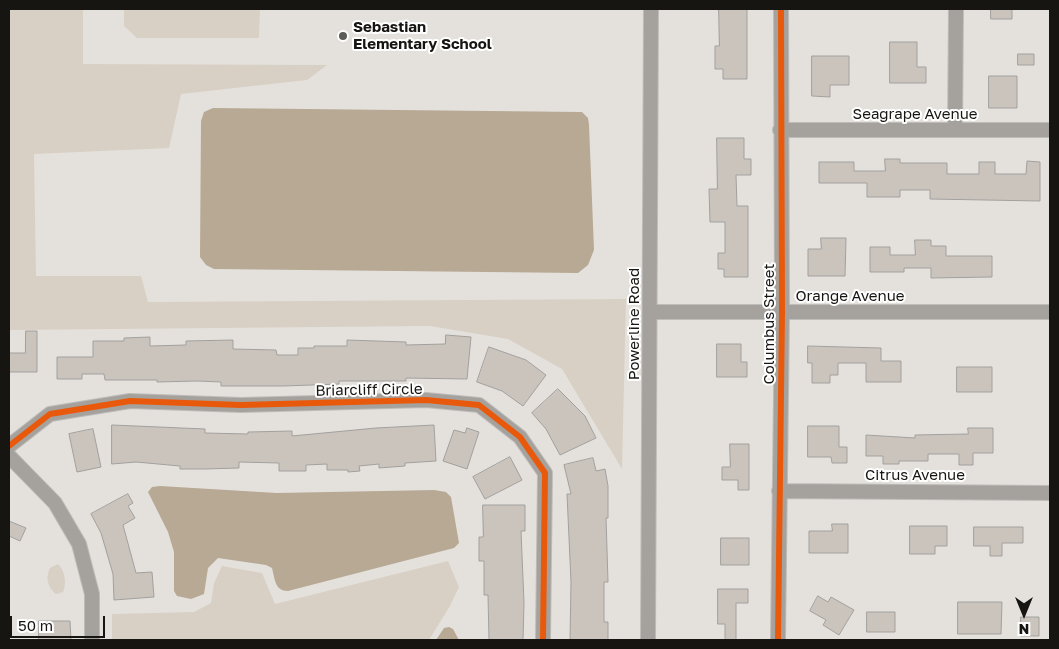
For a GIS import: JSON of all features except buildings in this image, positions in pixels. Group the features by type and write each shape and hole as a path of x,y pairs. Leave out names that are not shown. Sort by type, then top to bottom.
{"street":[{"name":"Powerline Road","path":"648,640 651,9"},
{"name":"Columbus Street","path":"778,640 782,312 781,9"},
{"path":"955,130 956,9"},
{"name":"Seagrape Avenue","path":"780,130 1050,130"},
{"name":"Orange Avenue","path":"651,312 1050,312"},
{"name":"Briarcliff Circle","path":"9,446 50,414 130,401 242,405 426,400 479,405 520,437 545,473 543,640"},
{"path":"9,456 55,504 78,544 92,594 92,640"},
{"name":"Citrus Avenue","path":"779,491 1050,493"}],"shaded area":[{"path":"9,9 83,9 83,64 327,65 307,80 181,94 169,148 34,154 36,276 141,276 148,302 626,299 622,469 562,369 508,339 430,326 9,330"},
{"path":"124,9 260,9 259,38 137,38 124,26"},
{"path":"213,108 582,112 588,118 589,125 594,250 588,265 578,273 214,269 206,265 200,257 201,121 204,112"},
{"path":"152,487 277,493 434,490 446,492 451,497 459,543 454,548 288,591 278,587 272,568 266,565 218,558 208,568 204,594 191,599 177,596 174,591 174,552 168,532 148,492"},
{"path":"448,561 459,587 450,606 429,640 112,640 112,614 194,612 211,603 214,583 222,566 262,573 275,604"},
{"path":"58,564 64,574 65,585 63,592 56,594 49,586 48,575 50,568"},
{"path":"449,627 453,629 459,640 436,640 444,628"}],"cycle path":[{"path":"778,640 782,312 781,9"},
{"path":"9,446 50,414 130,401 241,405 426,400 479,405 520,437 545,473 543,640"}],"place":[{"name":"Sebastian Elementary School","path":"343,36"}]}
